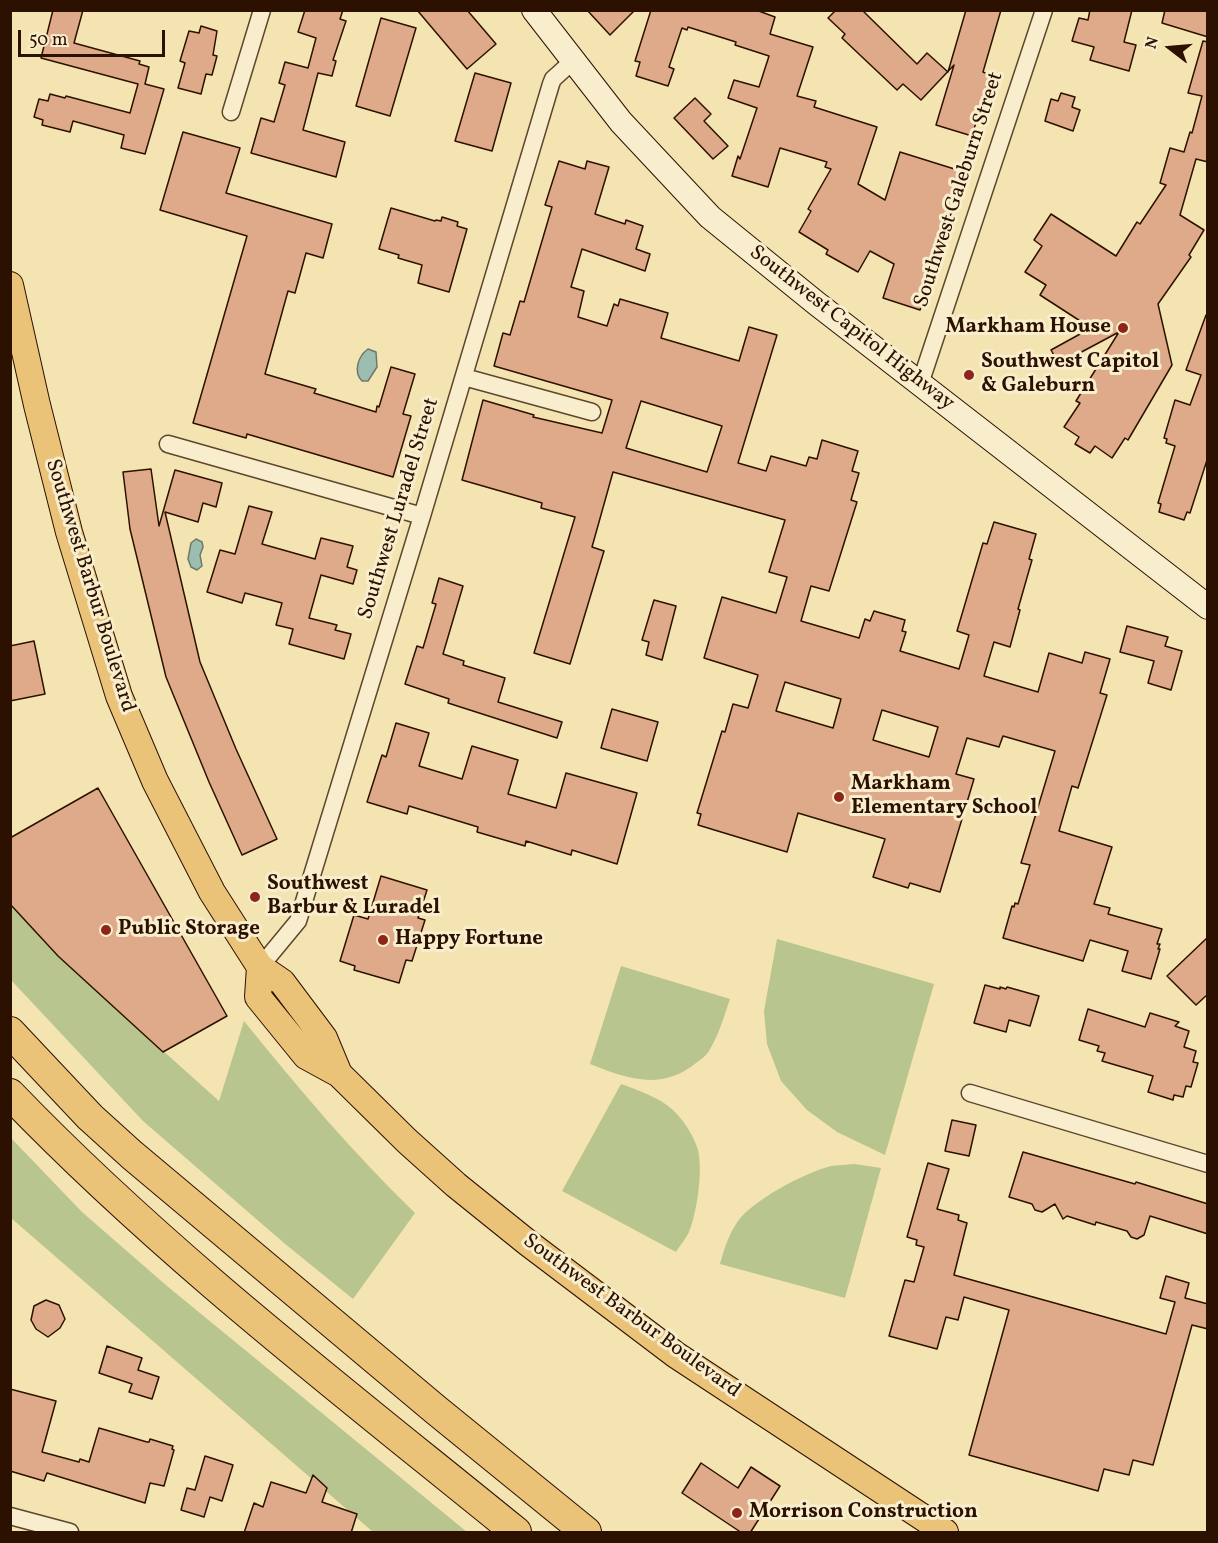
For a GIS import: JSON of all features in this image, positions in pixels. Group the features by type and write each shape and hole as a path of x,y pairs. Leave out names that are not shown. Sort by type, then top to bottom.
{"highway":[{"path":"10,1032 90,1117 132,1155 586,1533"},
{"path":"10,1094 66,1152 217,1287 516,1533"}],"main road":[{"name":"Southwest Capitol Highway","path":"534,10 621,122 710,217 816,303 1208,607"},
{"name":"Southwest Barbur Boulevard","path":"10,285 69,532 119,696 155,781 186,845 234,928 260,967 258,997 306,1056 339,1074 407,1141 456,1185 569,1275 676,1355 945,1533"}],"street":[{"path":"231,112 262,10"},
{"name":"Southwest Galeburn Street","path":"920,384 1044,10"},
{"name":"Southwest Luradel Street","path":"260,967 298,921 551,84 553,79 573,60"},
{"path":"464,377 592,412"},
{"path":"168,444 422,516"},
{"path":"970,1093 1208,1164"},
{"path":"10,1516 70,1533"}],"green space":[{"path":"10,904 53,952 219,1101 244,1021 326,1120 415,1213 353,1299 284,1243 143,1121 11,980"},
{"path":"777,939 934,984 885,1155 837,1132 807,1110 781,1081 767,1044 764,1011"},
{"path":"621,966 730,999 716,1039 705,1056 683,1072 657,1080 631,1078 590,1064"},
{"path":"621,1084 656,1098 674,1111 688,1129 698,1150 699,1180 694,1214 689,1232 676,1252 562,1191"},
{"path":"11,1138 82,1212 167,1286 467,1532 373,1532 11,1218"},
{"path":"854,1164 881,1168 845,1298 720,1264 735,1226 755,1204 820,1169"}],"shaded area":[{"path":"368,349 376,352 377,367 368,381 362,381 357,369 362,356"},
{"path":"196,539 202,542 203,547 200,555 202,566 197,570 191,567 188,559 191,543"}],"building":[{"path":"53,10 83,10 74,43 140,61 139,64 149,67 145,84 164,89 145,154 121,148 124,135 73,121 70,132 42,125 43,120 34,117 39,99 48,101 50,94 130,113 138,84 41,58"},
{"path":"305,10 343,10 340,19 346,21 333,60 336,61 332,76 318,73 303,130 345,142 336,177 251,153 261,118 274,122 285,85 279,83 285,62 308,68 316,38 298,32"},
{"path":"417,10 467,10 496,44 467,69"},
{"path":"587,10 635,10 610,35"},
{"path":"651,10 756,10 775,17 770,34 813,47 797,96 816,101 814,107 877,127 858,184 885,200 900,152 964,172 939,252 934,251 925,281 929,283 920,310 883,298 894,264 870,251 858,272 826,254 828,250 799,232 811,211 808,209 831,169 825,167 827,162 780,148 768,187 732,176 757,108 728,98 734,80 759,87 769,56 735,45 736,42 688,27 687,30 682,28 669,67 674,69 668,86 636,76 640,62 635,61"},
{"path":"836,10 862,10 917,64 927,53 948,72 921,100 903,84 897,90 842,38 845,34 828,18"},
{"path":"966,10 1001,10 983,72 990,75 972,136 936,125 954,65 948,71"},
{"path":"1090,10 1132,10 1124,42 1136,45 1129,71 1090,60 1094,47 1072,41 1079,18 1088,20"},
{"path":"1165,10 1208,10 1208,37 1162,23"},
{"path":"381,18 416,28 390,116 356,106"},
{"path":"201,26 217,31 213,55 217,56 212,75 206,74 201,94 178,88 185,63 180,61 189,31 199,33"},
{"name":"Markham House","path":"1203,41 1208,42 1208,162 1196,159 1180,215 1204,230 1189,255 1191,257 1158,304 1172,365 1128,440 1125,438 1112,458 1095,446 1090,453 1075,444 1079,437 1064,427 1080,403 1076,401 1119,332 1059,364 1051,350 1091,328 1040,295 1046,285 1025,272 1042,246 1034,240 1051,214 1116,256 1137,222 1140,224 1166,185 1160,183 1170,148 1184,152 1190,132 1192,133 1202,96 1188,93"},
{"path":"475,73 511,83 492,151 455,141"},
{"path":"1061,93 1075,97 1072,107 1080,110 1073,131 1045,121 1051,99 1058,101"},
{"path":"695,98 711,114 704,121 728,146 713,159 674,118"},
{"path":"183,132 240,148 226,193 332,224 323,258 306,253 295,293 288,291 265,374 316,389 314,393 376,412 391,367 415,374 403,414 411,416 393,477 247,434 246,438 193,423 247,236 160,210"},
{"path":"559,161 585,169 587,161 609,167 595,214 625,224 626,220 643,226 636,249 650,254 645,271 582,249 571,287 584,291 578,317 607,326 614,304 618,306 620,299 668,313 661,338 739,361 749,327 777,335 738,463 766,471 771,456 806,466 809,457 817,459 822,440 858,451 852,471 859,473 851,500 857,502 829,591 811,586 801,621 859,638 865,619 870,621 874,611 905,620 902,631 906,632 900,651 959,669 969,635 957,631 983,543 987,544 994,522 1036,534 1029,559 1032,560 1010,647 994,642 984,676 1038,692 1049,653 1082,663 1085,652 1110,659 1100,693 1107,695 1078,788 1072,786 1059,831 1112,847 1094,904 1110,908 1108,914 1162,929 1157,944 1160,944 1158,949 1160,949 1151,979 1122,971 1128,951 1090,940 1083,961 1003,938 1012,906 1014,907 1015,903 1018,904 1030,865 1021,863 1055,751 1003,736 999,747 967,738 956,774 974,779 940,892 910,883 908,888 873,877 885,839 798,813 787,852 698,825 701,814 697,813 722,731 725,732 733,704 748,708 758,675 704,658 722,597 776,613 787,577 769,572 785,520 613,472 592,547 604,551 570,664 534,653 575,517 541,508 542,503 462,480 483,400 534,415 533,417 602,433 612,400 494,366 503,333 510,335 520,301 524,302 552,207 545,205","holes":["641,401 722,426 707,472 626,448","785,682 841,699 833,728 776,711","882,710 938,727 929,757 873,740"]},
{"path":"391,208 435,221 441,221 442,217 458,222 457,226 467,229 449,292 418,283 422,265 398,258 399,255 379,249"},
{"path":"1206,315 1208,316 1208,457 1190,513 1187,512 1184,520 1159,512 1161,504 1158,503 1175,446 1166,443 1167,439 1164,438 1175,400 1190,405 1201,375 1186,370"},
{"path":"151,469 159,526 175,470 222,483 216,507 203,503 198,522 165,512 200,662 277,839 242,855 166,677 130,529 123,472"},
{"path":"249,506 272,512 262,544 315,559 321,538 353,546 347,567 357,570 353,584 321,575 309,618 337,625 335,630 351,634 344,659 289,644 293,629 276,625 282,603 245,593 242,603 207,592 220,550 235,554"},
{"path":"439,578 463,586 443,654 464,661 463,665 505,678 498,702 562,722 557,738 448,703 449,699 405,684 417,646 423,648 436,604 432,603"},
{"path":"654,600 676,606 662,660 646,655 649,642 642,640"},
{"path":"1127,626 1168,637 1165,646 1182,651 1171,690 1148,683 1154,661 1120,652"},
{"path":"34,641 45,694 10,701 10,646"},
{"path":"612,709 658,722 647,761 601,748"},
{"path":"396,723 429,733 419,766 462,779 472,746 518,760 508,794 556,808 566,773 637,793 617,864 572,850 571,855 526,841 525,846 477,832 478,827 409,806 407,814 367,802 382,755 386,757"},
{"name":"Public Storage","path":"98,788 227,1016 163,1052 58,956 10,904 10,838"},
{"name":"Happy Fortune","path":"381,876 427,890 418,918 425,920 412,961 406,960 399,983 354,970 355,966 340,961 354,915 368,919"},
{"path":"1208,937 1208,994 1196,1005 1167,976"},
{"path":"985,985 1000,989 1000,987 1006,989 1007,987 1039,996 1030,1026 1009,1020 1006,1032 974,1023"},
{"path":"1088,1009 1145,1027 1150,1013 1179,1022 1175,1026 1189,1031 1184,1047 1196,1051 1193,1062 1198,1063 1191,1087 1186,1086 1183,1097 1174,1095 1173,1100 1148,1092 1153,1076 1102,1061 1105,1053 1097,1051 1099,1046 1079,1040"},
{"path":"952,1120 976,1125 969,1156 945,1151"},
{"path":"1023,1152 1208,1204 1208,1234 1150,1216 1144,1235 1137,1239 1131,1237 1127,1231 1096,1222 1095,1225 1067,1216 1063,1219 1055,1204 1042,1212 1035,1210 1032,1204 1009,1197"},
{"path":"928,1163 949,1169 937,1209 959,1215 958,1220 967,1223 954,1275 1166,1334 1175,1302 1160,1298 1166,1276 1189,1283 1185,1298 1208,1304 1208,1329 1192,1325 1153,1465 1133,1460 1129,1475 1104,1469 1098,1491 969,1455 1009,1310 964,1297 958,1320 946,1317 937,1349 889,1336 905,1280 914,1282 924,1247 916,1245 917,1240 907,1237"},
{"path":"46,1300 59,1305 65,1319 60,1328 48,1337 36,1329 31,1320 34,1306"},
{"path":"107,1346 142,1358 138,1370 159,1377 152,1399 129,1392 132,1384 99,1373"},
{"path":"10,1389 56,1401 42,1452 79,1462 80,1459 89,1462 99,1428 147,1442 150,1439 173,1446 174,1450 164,1486 150,1483 145,1503 47,1473 44,1481 10,1471"},
{"path":"205,1456 233,1465 222,1501 210,1497 204,1517 181,1510 187,1488 195,1490"},
{"name":"Morrison Construction","path":"701,1463 738,1488 751,1467 780,1486 750,1533 742,1533 682,1493"},
{"path":"313,1475 327,1488 322,1502 357,1514 351,1533 244,1533 254,1503 263,1507 271,1482 306,1493"}],"place":[{"name":"Markham House","path":"1123,328"},
{"name":"Southwest Capitol & Galeburn","path":"969,375"},
{"name":"Markham Elementary School","path":"839,797"},
{"name":"Southwest Barbur & Luradel","path":"255,897"},
{"name":"Public Storage","path":"106,930"},
{"name":"Happy Fortune","path":"383,940"},
{"name":"Morrison Construction","path":"737,1513"}]}
